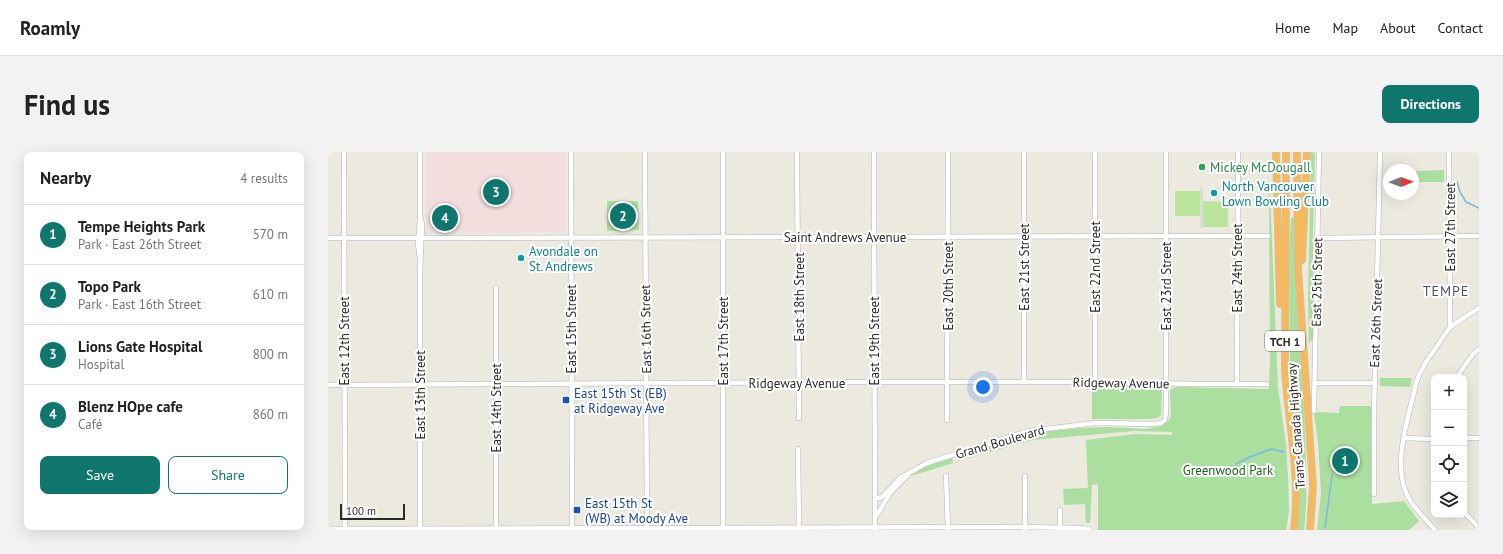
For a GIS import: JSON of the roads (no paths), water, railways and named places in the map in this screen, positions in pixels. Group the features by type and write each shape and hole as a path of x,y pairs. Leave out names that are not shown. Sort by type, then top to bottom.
{"highway":[{"path":"1276,152 1281,344 1286,386"},
{"name":"Trans-Canada Highway","path":"1286,152 1286,386 1296,481 1294,530"},
{"name":"Trans-Canada Highway","path":"1297,152 1297,252 1313,503 1310,530"},
{"path":"1301,318 1303,227 1307,152"}],"street":[{"name":"East 12th Street","path":"344,152 345,530"},
{"name":"East 13th Street","path":"420,152 420,216 418,224 420,238 418,252 420,260 420,529"},
{"name":"East 15th Street","path":"571,152 572,529"},
{"name":"East 16th Street","path":"645,152 647,529"},
{"name":"East 17th Street","path":"723,152 723,529"},
{"name":"East 18th Street","path":"797,152 798,418"},
{"name":"East 19th Street","path":"874,152 875,529"},
{"name":"East 20th Street","path":"947,420 948,152"},
{"name":"East 21st Street","path":"1024,152 1024,382"},
{"name":"East 22nd Street","path":"1095,152 1095,382"},
{"name":"East 23rd Street","path":"1165,420 1166,152"},
{"name":"East 24th Street","path":"1237,384 1238,152"},
{"name":"East 25th Street","path":"1314,411 1319,152"},
{"name":"East 26th Street","path":"1374,494 1380,152"},
{"name":"East 27th Street","path":"1449,152 1450,327"},
{"name":"Saint Andrews Avenue","path":"328,238 1268,236"},
{"path":"1318,238 1450,238 1479,236"},
{"name":"East 14th Street","path":"496,288 496,528"},
{"path":"1435,530 1411,501 1406,489 1401,466 1401,453 1419,375 1450,327 1479,308"},
{"path":"1459,374 1473,354 1479,349"},
{"name":"Ridgeway Avenue","path":"328,385 874,382 1267,384"},
{"path":"1315,383 1375,383"},
{"name":"Grand Boulevard","path":"875,499 882,497 897,480 937,459 1029,431 1095,423 1154,424 1161,423 1165,420"},
{"path":"1404,438 1431,439"},
{"path":"1467,438 1479,438"},
{"path":"798,449 799,529"},
{"name":"Grand Boulevard","path":"875,517 890,494 910,473"},
{"path":"946,476 948,529"},
{"path":"1025,476 1025,529"},
{"path":"1060,510 1060,528"},
{"path":"1467,515 1479,528"},
{"path":"328,529 1084,528 1090,530"}],"waterway":[{"path":"1457,182 1460,192 1466,202 1479,208"},
{"path":"1236,464 1271,449 1284,452"},
{"path":"1325,528 1332,475"}],"place":[{"name":"Mickey McDougall","path":"1202,167"},
{"name":"Lions Gate Hospital","path":"496,192"},
{"name":"North Vancouver Lown Bowling Club","path":"1214,193"},
{"name":"Topo Park","path":"623,216"},
{"name":"Blenz HOpe cafe","path":"445,218"},
{"name":"Avondale on St. Andrews","path":"521,258"},
{"name":"East 15th St (EB) at Ridgeway Ave","path":"566,400"},
{"name":"Tempe Heights Park","path":"1345,461"},
{"name":"East 15th St (WB) at Moody Ave","path":"577,510"}],"district":[{"name":"TEMPE","path":"1446,291"}],"park label":[{"name":"Greenwood Park","path":"1228,470"}]}
